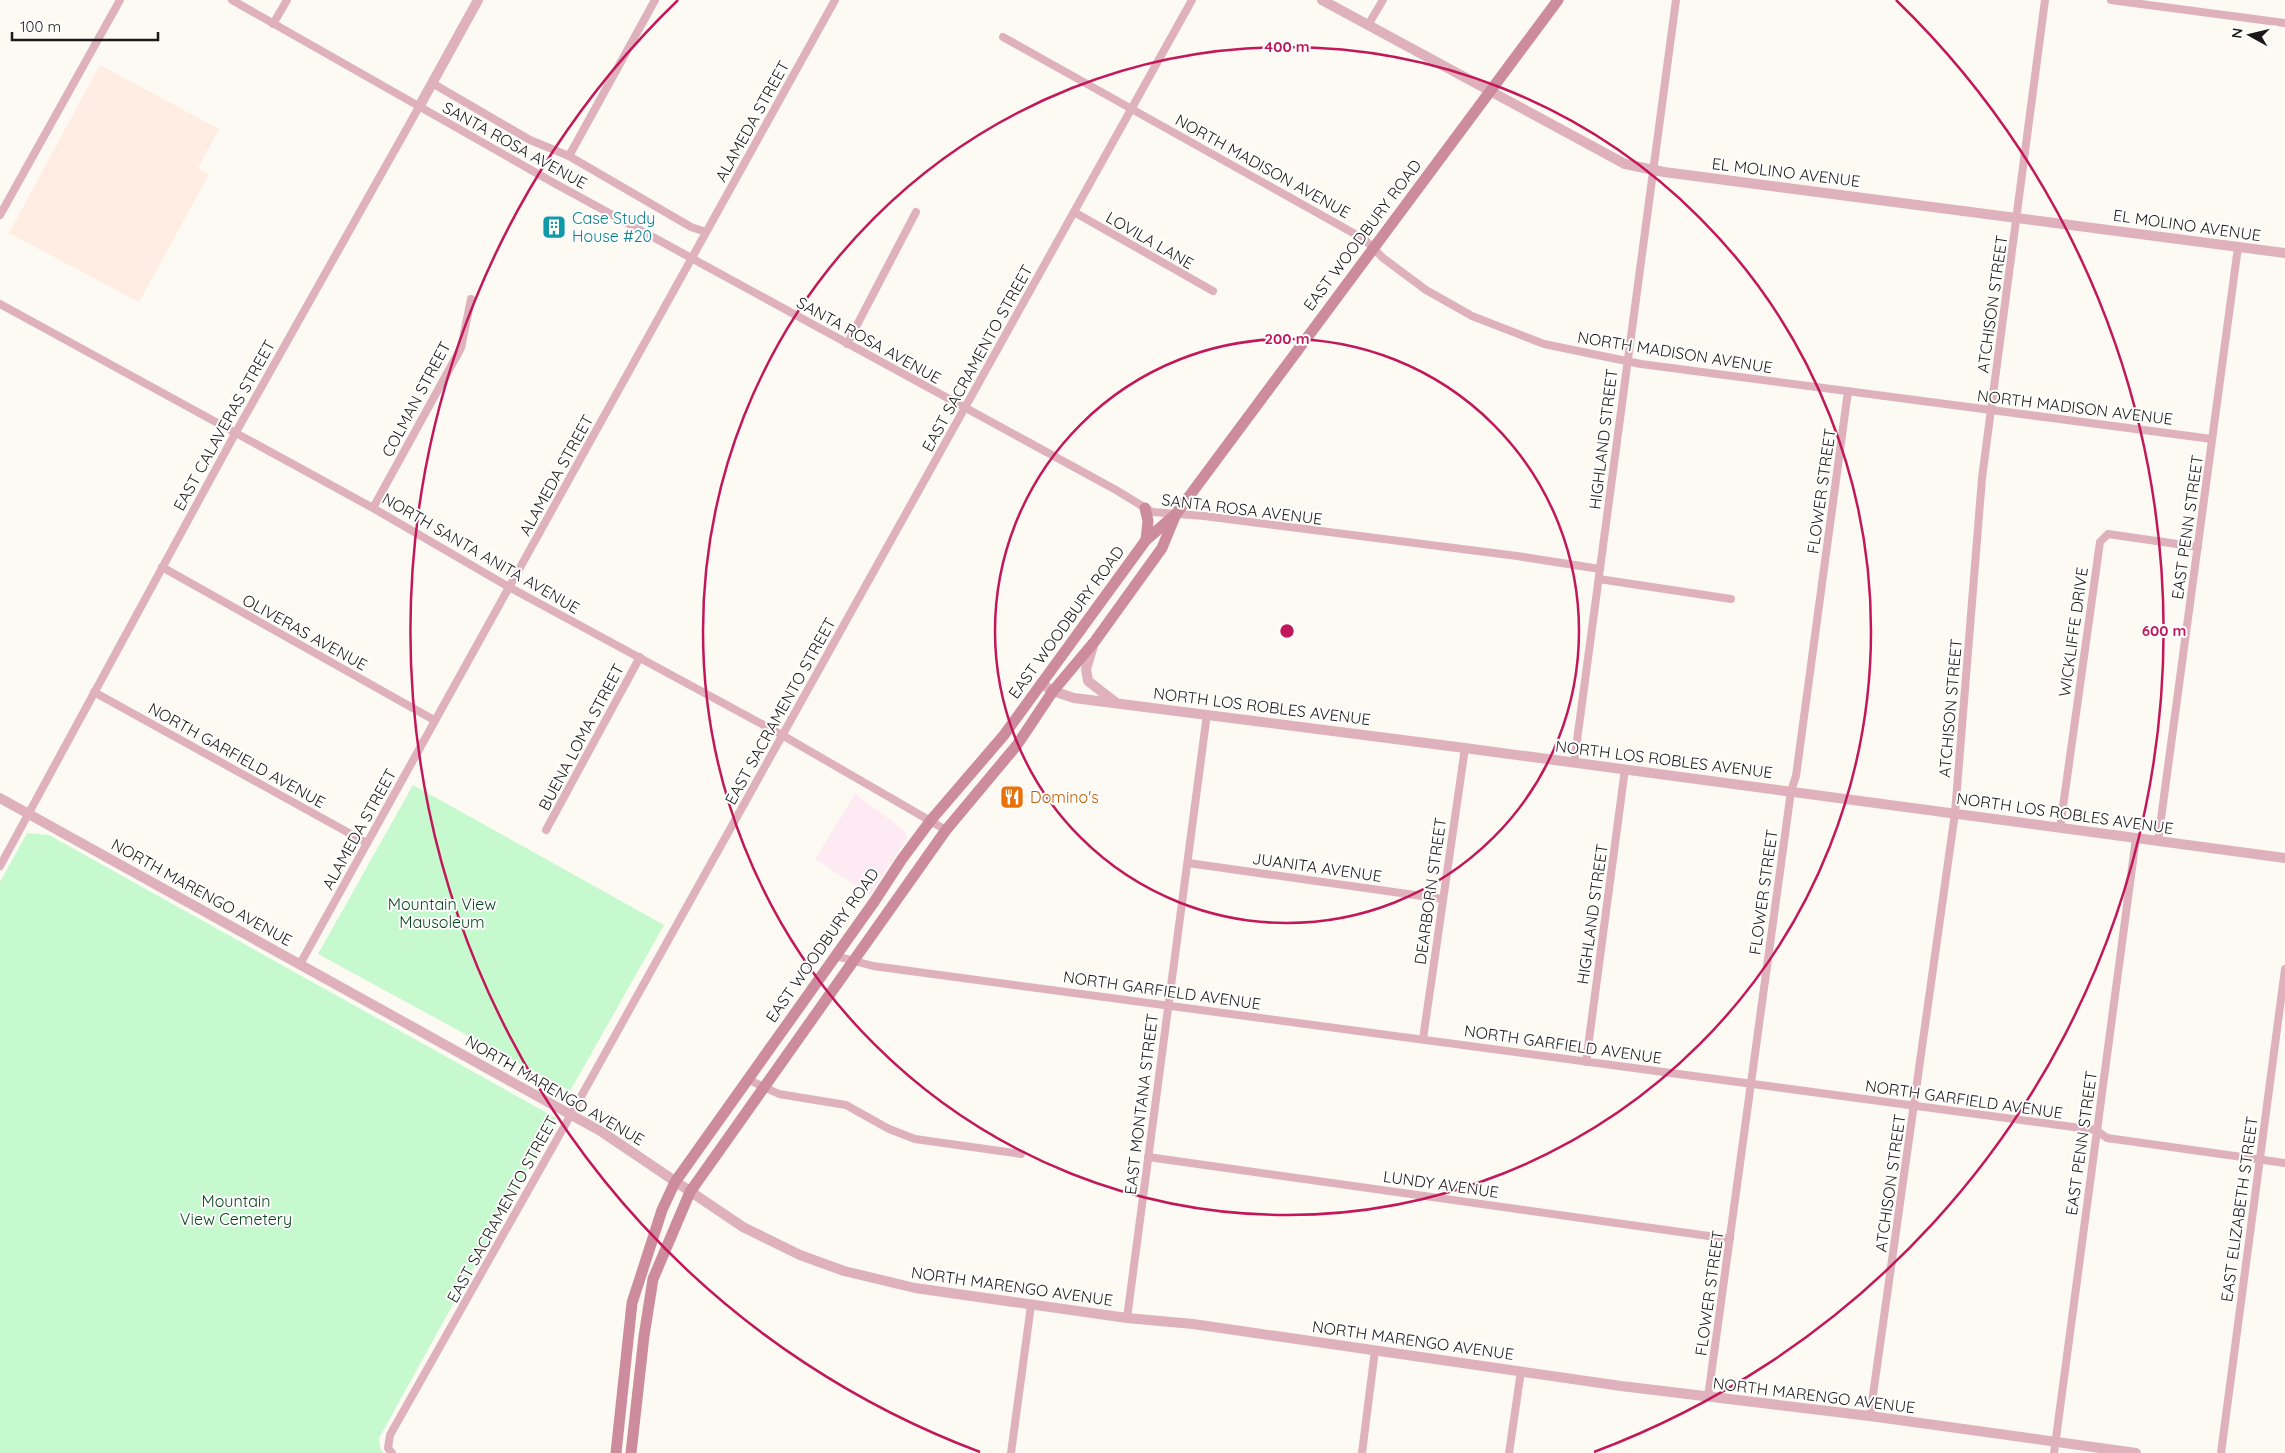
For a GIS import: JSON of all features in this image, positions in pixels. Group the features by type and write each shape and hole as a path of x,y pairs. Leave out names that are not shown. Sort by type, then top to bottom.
{"main road":[{"name":"EAST WOODBURY ROAD","path":"616,1453 632,1303 662,1210 675,1182 931,820 981,764 1146,540 1176,514 1558,0"},
{"path":"1145,508 1148,521 1146,540"},
{"name":"EAST WOODBURY ROAD","path":"631,1453 644,1336 654,1279 690,1192 946,830 1017,746 1053,691 1095,641 1162,548 1176,514"},
{"path":"981,764 995,774"}],"street":[{"path":"0,215 120,0"},
{"name":"SANTA ROSA AVENUE","path":"232,0 554,183 692,257 1152,512 1517,556 1600,569"},
{"path":"273,24 286,0"},
{"name":"EAST CALAVERAS STREET","path":"0,866 236,432 478,0"},
{"path":"569,156 655,0"},
{"name":"ALAMEDA STREET","path":"300,964 835,0"},
{"name":"EAST SACRAMENTO STREET","path":"392,1453 388,1448 390,1435 571,1115 1192,0"},
{"name":"EL MOLINO AVENUE","path":"1322,0 1625,164 1654,170 2285,253"},
{"path":"1368,25 1383,0"},
{"name":"HIGHLAND STREET","path":"1574,763 1676,0"},
{"name":"ATCHISON STREET","path":"1870,1416 1955,813 1982,478 2018,218 2045,0"},
{"path":"2111,0 2285,23"},
{"name":"NORTH MADISON AVENUE","path":"1003,37 1364,238 1372,248 1426,290 1472,316 1544,344 1627,361 2212,439"},
{"name":"SANTA ROSA AVENUE","path":"432,83 530,140 569,156 691,227 706,232"},
{"path":"847,344 916,212"},
{"name":"LOVILA LANE","path":"1074,212 1213,291"},
{"name":"EAST PENN STREET","path":"2158,841 2238,247"},
{"name":"COLMAN STREET","path":"373,508 460,348 471,299"},
{"name":"NORTH SANTA ANITA AVENUE","path":"0,304 373,508 509,587 782,735 946,830"},
{"name":"FLOWER STREET","path":"1708,1397 1791,791 1796,776 1848,391"},
{"name":"WICKLIFFE DRIVE","path":"2060,828 2100,542 2108,534 2198,547"},
{"name":"OLIVERAS AVENUE","path":"162,567 434,720"},
{"path":"1599,579 1731,599"},
{"path":"1095,641 1086,669 1088,681 1116,702"},
{"name":"BUENA LOMA STREET","path":"546,830 640,657"},
{"name":"NORTH LOS ROBLES AVENUE","path":"1041,683 1053,691 1071,698 1116,702 1625,769 2285,858"},
{"name":"NORTH GARFIELD AVENUE","path":"94,692 367,843"},
{"name":"EAST MONTANA STREET","path":"1127,1318 1207,714"},
{"name":"DEARBORN STREET","path":"1423,1039 1465,748"},
{"name":"HIGHLAND STREET","path":"1586,1062 1625,769"},
{"name":"NORTH MARENGO AVENUE","path":"0,798 602,1132 743,1227 800,1255 844,1271 915,1288 1030,1305 1127,1318 1193,1324 1708,1397 1870,1416 2136,1453"},
{"name":"EAST PENN STREET","path":"2054,1453 2136,838"},
{"name":"JUANITA AVENUE","path":"1188,863 1443,899"},
{"name":"NORTH GARFIELD AVENUE","path":"836,956 873,966 2096,1130 2107,1138 2285,1163"},
{"name":"EAST ELIZABETH STREET","path":"2221,1453 2285,969"},
{"path":"747,1078 778,1094 846,1105 888,1129 914,1139 1021,1154"},
{"name":"LUNDY AVENUE","path":"1148,1157 1730,1239"},
{"path":"1011,1453 1030,1305"},
{"path":"1362,1453 1375,1350"},
{"path":"1510,1453 1521,1371"}],"shaded area":[{"path":"100,65 219,129 198,168 209,174 139,302 9,233"},
{"path":"855,794 905,831 907,838 870,895 815,859"}],"green space":[{"name":"Mountain View Mausoleum","path":"413,785 664,925 570,1091 318,954"},
{"name":"Mountain View Cemetery","path":"27,833 49,835 556,1118 379,1438 383,1453 0,1453 0,882"}],"place":[{"name":"Case Study House #20","path":"554,227"},
{"name":"Domino's","path":"1012,797"}]}
